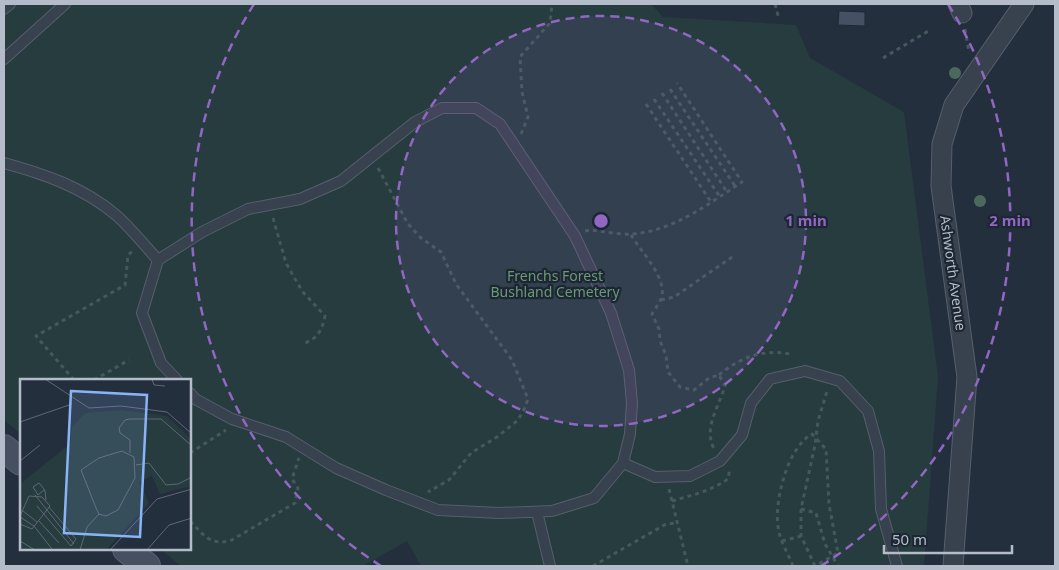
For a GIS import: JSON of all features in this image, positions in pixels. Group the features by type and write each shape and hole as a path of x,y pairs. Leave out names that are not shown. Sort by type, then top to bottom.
{"street":[{"name":"Ashworth Avenue","path":"953,566 967,377 941,186 942,144 954,105 1024,4"},
{"path":"4,448 20,461"},
{"path":"127,550 147,566"}],"lane":[{"path":"4,9 10,4"},
{"path":"4,59 65,4"},
{"path":"176,379 161,363 142,313 158,260 202,232 248,209 300,199 341,181 415,122 442,108 476,108 500,124 575,236 611,313 629,370 632,403 630,434 623,464 594,498 552,511 499,513 438,510 336,468 286,436 232,419 195,399 191,394"},
{"path":"4,163 52,176 85,194 116,215 158,260"},
{"path":"623,464 655,476 690,476 720,461 742,435 751,403 770,379 805,371 832,378 840,381 868,411 879,451 881,509 897,566"},
{"path":"537,512 550,566"}],"path":[{"path":"514,145 528,117 522,92 520,57 550,23 552,4"},
{"path":"776,4 779,19"},
{"path":"960,8 970,59 978,71"},
{"path":"883,58 930,30"},
{"path":"575,236 590,230 630,235 656,231 676,223 742,182 677,83"},
{"path":"670,89 735,186"},
{"path":"662,93 727,192"},
{"path":"654,99 720,197"},
{"path":"646,104 711,202"},
{"path":"370,158 382,175 408,224 421,238 441,252 456,284 512,360 528,399 517,421 497,437 470,454 449,480 423,495 420,503"},
{"path":"270,205 286,263 302,291 325,316 322,329 314,340 305,343"},
{"path":"630,235 653,265 661,282 661,300 652,314 666,355 668,372 680,387 694,390 709,378 719,375 727,368 755,354 774,351 790,354"},
{"path":"73,379 36,336 125,285 128,255 142,243"},
{"path":"661,300 674,297 735,255"},
{"path":"96,379 129,360"},
{"path":"672,501 704,492 729,478 729,469 720,461 711,442 710,423 725,386 719,375"},
{"path":"792,566 778,527 777,498 789,466 803,439 812,434 816,438 826,448 829,504 838,554 816,566 801,536 800,509 816,438 818,422 832,378"},
{"path":"191,452 226,430 232,419"},
{"path":"191,522 210,540 219,543 230,541 295,502 298,488 292,479 302,447"},
{"path":"670,476 669,488 688,566"},
{"path":"800,509 816,513 825,544 838,566"},
{"path":"594,566 666,524 678,522"},
{"path":"782,540 801,536"}],"green space":[{"name":"Frenchs Forest Bushland Cemetery","path":"4,4 651,4 663,17 796,25 810,58 904,112 938,377 924,566 421,566 407,541 363,566 181,566 161,550 191,550 191,379 20,379 20,433 4,420"}],"building":[{"path":"839,11 865,12 865,26 838,25"}]}
